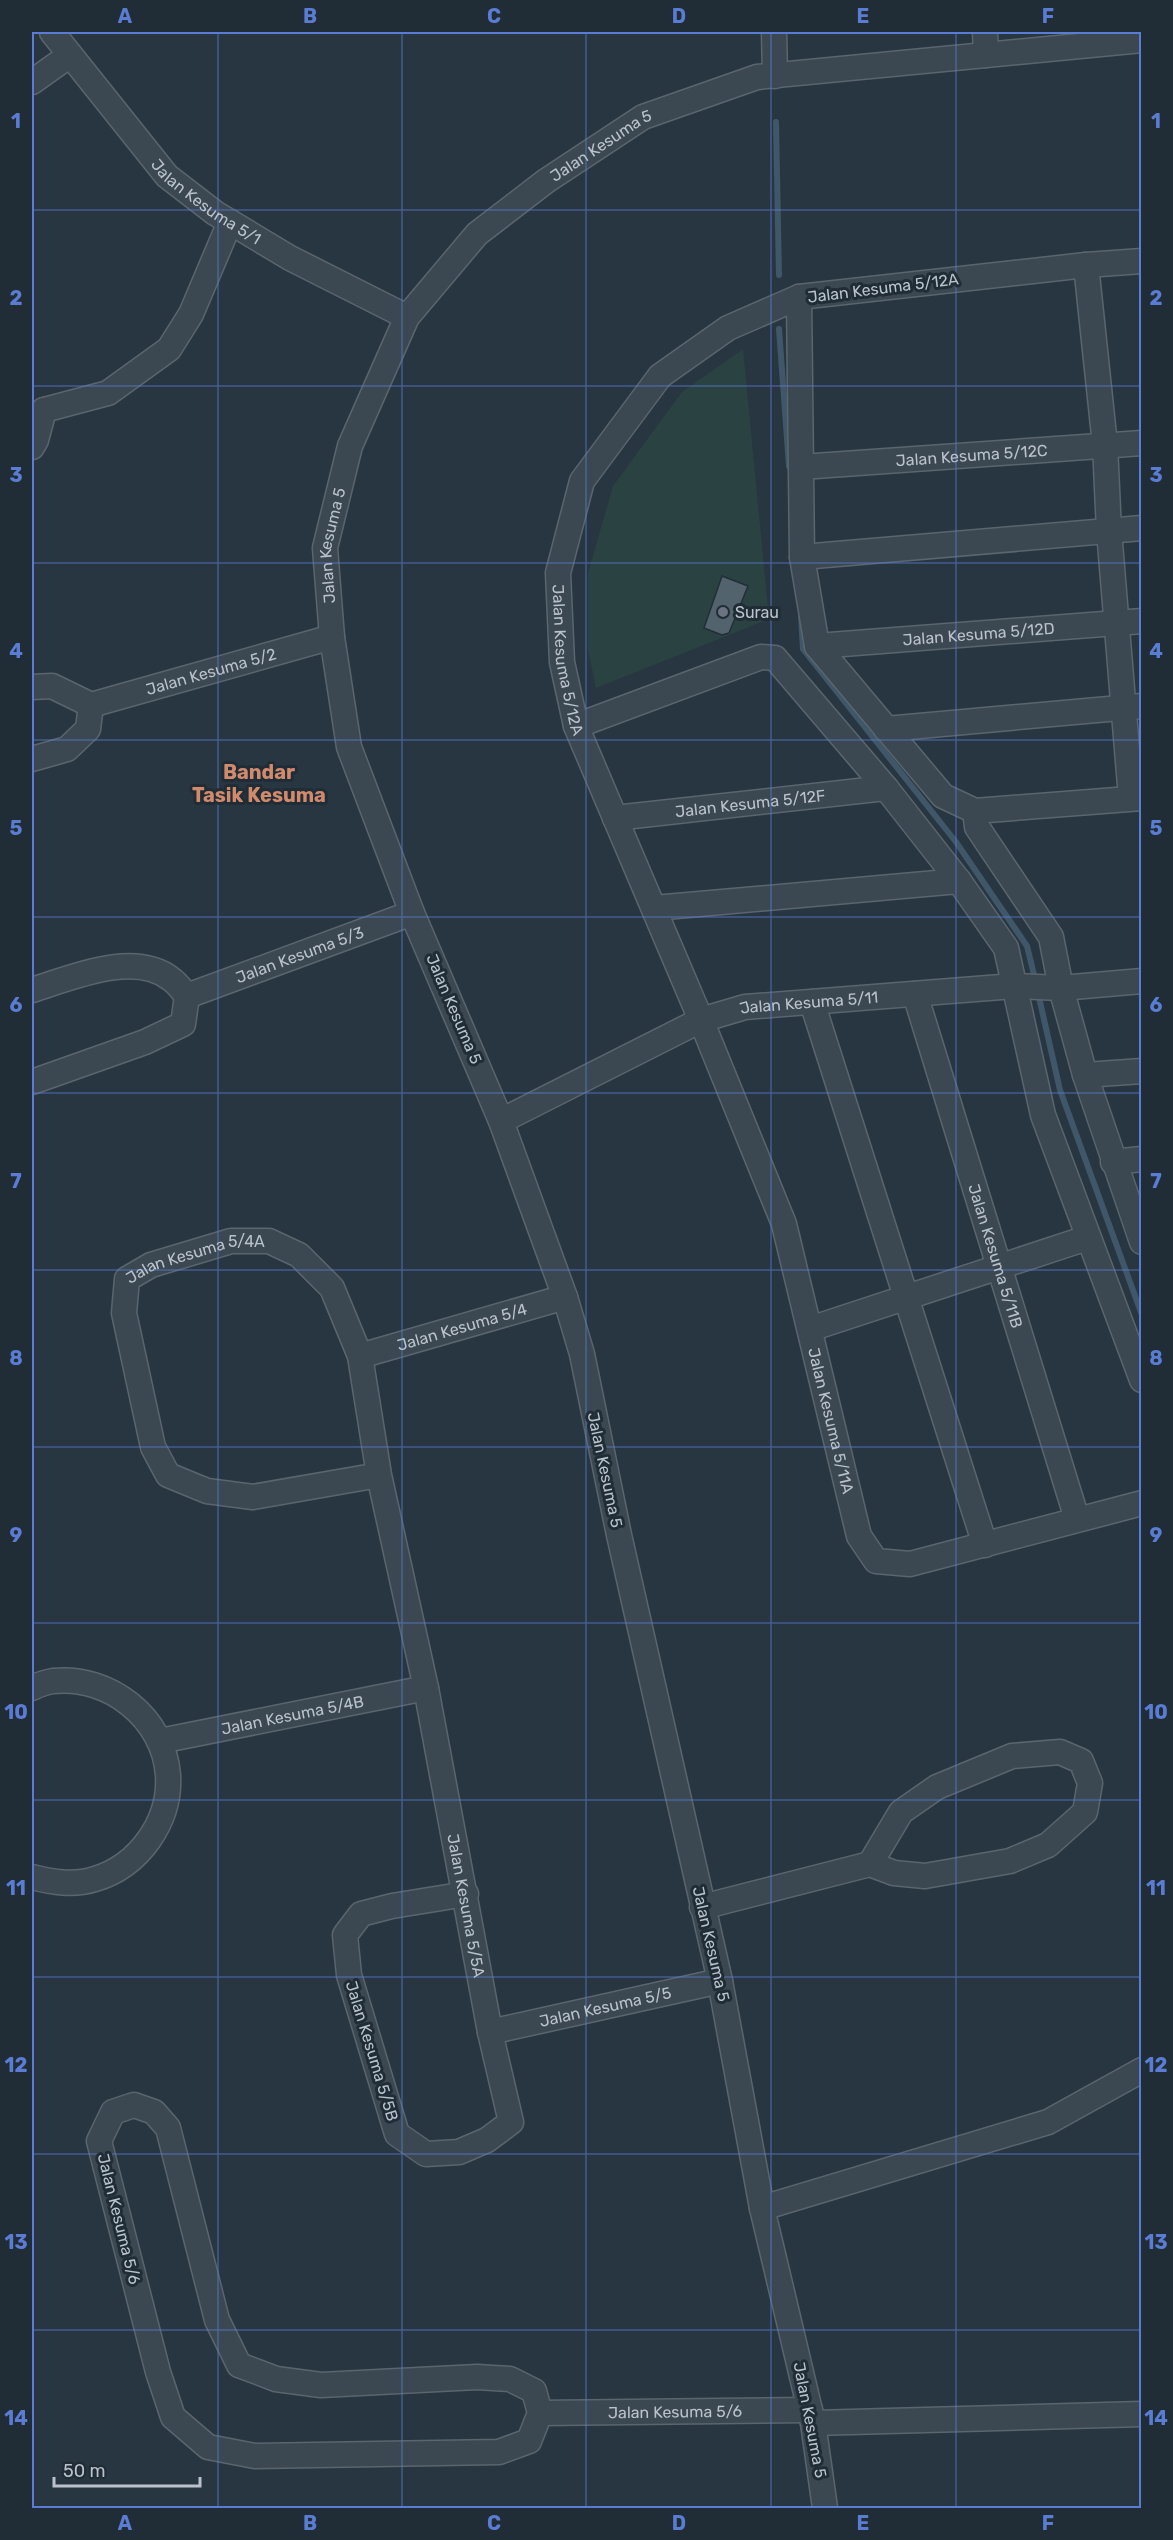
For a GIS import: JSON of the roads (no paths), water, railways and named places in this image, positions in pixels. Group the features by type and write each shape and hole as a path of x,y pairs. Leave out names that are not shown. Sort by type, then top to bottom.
{"street":[{"name":"Jalan Kesuma 5/1","path":"52,32 167,176 215,213 290,258 406,317"},
{"path":"774,32 775,76"},
{"name":"Jalan Kesuma 5","path":"825,2508 811,2416 762,2208 720,1981 619,1535 582,1354 565,1297 501,1121 412,913 349,747 332,638 326,548 350,446 406,317 477,234 546,181 644,117 758,77 986,43 1142,40"},
{"path":"32,82 70,55"},
{"path":"32,447 36,440 38,406 108,393 169,349 191,314 230,222"},
{"name":"Jalan Kesuma 5/12A","path":"701,1020 576,726 562,663 558,573 582,481 660,376 728,328 799,297 1086,265 1142,261"},
{"path":"799,297 802,557 817,646 943,796 975,811 1136,798 1130,622 1109,531 1105,445 1086,265"},
{"name":"Jalan Kesuma 5/12C","path":"801,467 1142,443"},
{"path":"802,557 1142,528"},
{"name":"Jalan Kesuma 5/12D","path":"817,646 1130,622"},
{"name":"Jalan Kesuma 5/2","path":"91,705 332,638"},
{"path":"576,726 761,657 775,658 886,788 959,881 1006,948 1037,987 1085,1075 1142,1242"},
{"path":"32,687 52,686 91,705 88,729 74,742 66,748 32,759"},
{"path":"886,729 1133,707"},
{"name":"Jalan Kesuma 5/12F","path":"615,818 886,788"},
{"path":"975,811 977,827 1051,937 1037,987 1043,1115 1087,1238 1142,1380"},
{"path":"654,909 959,881"},
{"name":"Jalan Kesuma 5/3","path":"187,996 412,913"},
{"path":"32,990 110,966 148,969 171,978 187,996 183,1024 145,1042 32,1082"},
{"name":"Jalan Kesuma 5/11","path":"501,1121 701,1020 745,1007 915,994 1142,981"},
{"name":"Jalan Kesuma 5/11B","path":"915,994 1077,1519"},
{"path":"812,1002 985,1545"},
{"name":"Jalan Kesuma 5/11A","path":"701,1020 784,1224 859,1536 876,1561 910,1564 1142,1503"},
{"path":"1085,1075 1142,1071"},
{"path":"1113,1162 1142,1159"},
{"path":"810,1329 1087,1238"},
{"name":"Jalan Kesuma 5/4A","path":"379,1475 254,1497 207,1491 168,1475 153,1447 124,1313 127,1279 151,1265 231,1242 269,1242 299,1255 332,1288 360,1356 379,1475 426,1688"},
{"name":"Jalan Kesuma 5/4","path":"360,1356 565,1297"},
{"path":"32,1688 53,1681 86,1682 116,1694 142,1714 159,1741 168,1775 165,1809 150,1840 126,1864 95,1879 60,1883 32,1877"},
{"name":"Jalan Kesuma 5/4B","path":"159,1741 426,1688"},
{"name":"Jalan Kesuma 5/5A","path":"426,1688 490,2032 512,2122"},
{"path":"702,1907 870,1864 894,1873 925,1876 1010,1861 1048,1845 1084,1812 1090,1783 1081,1761 1060,1752 1012,1756 937,1787 901,1812 870,1864"},
{"name":"Jalan Kesuma 5/5B","path":"466,1894 392,1906 361,1914 345,1935 349,1975 397,2134 426,2154 459,2152 487,2140 512,2122"},
{"name":"Jalan Kesuma 5/5","path":"490,2032 720,1981"},
{"path":"762,2208 1048,2122 1142,2070"},
{"name":"Jalan Kesuma 5/6","path":"134,2105 154,2112 168,2127 217,2320 239,2365 276,2379 321,2385 477,2377 510,2379 534,2391 540,2413 529,2441 499,2452 255,2456 208,2447 173,2416 158,2372 99,2141 113,2112 134,2105"},
{"name":"Jalan Kesuma 5/6","path":"540,2413 811,2416 1142,2414"}],"waterway":[{"path":"776,122 779,275"},
{"path":"779,329 789,466"},
{"path":"801,616 803,649 956,842 1027,946 1036,983"},
{"path":"1038,993 1060,1090 1142,1315"}],"place":[{"name":"Surau","path":"723,612"}],"district":[{"name":"Bandar Tasik Kesuma","path":"259,784"}]}
